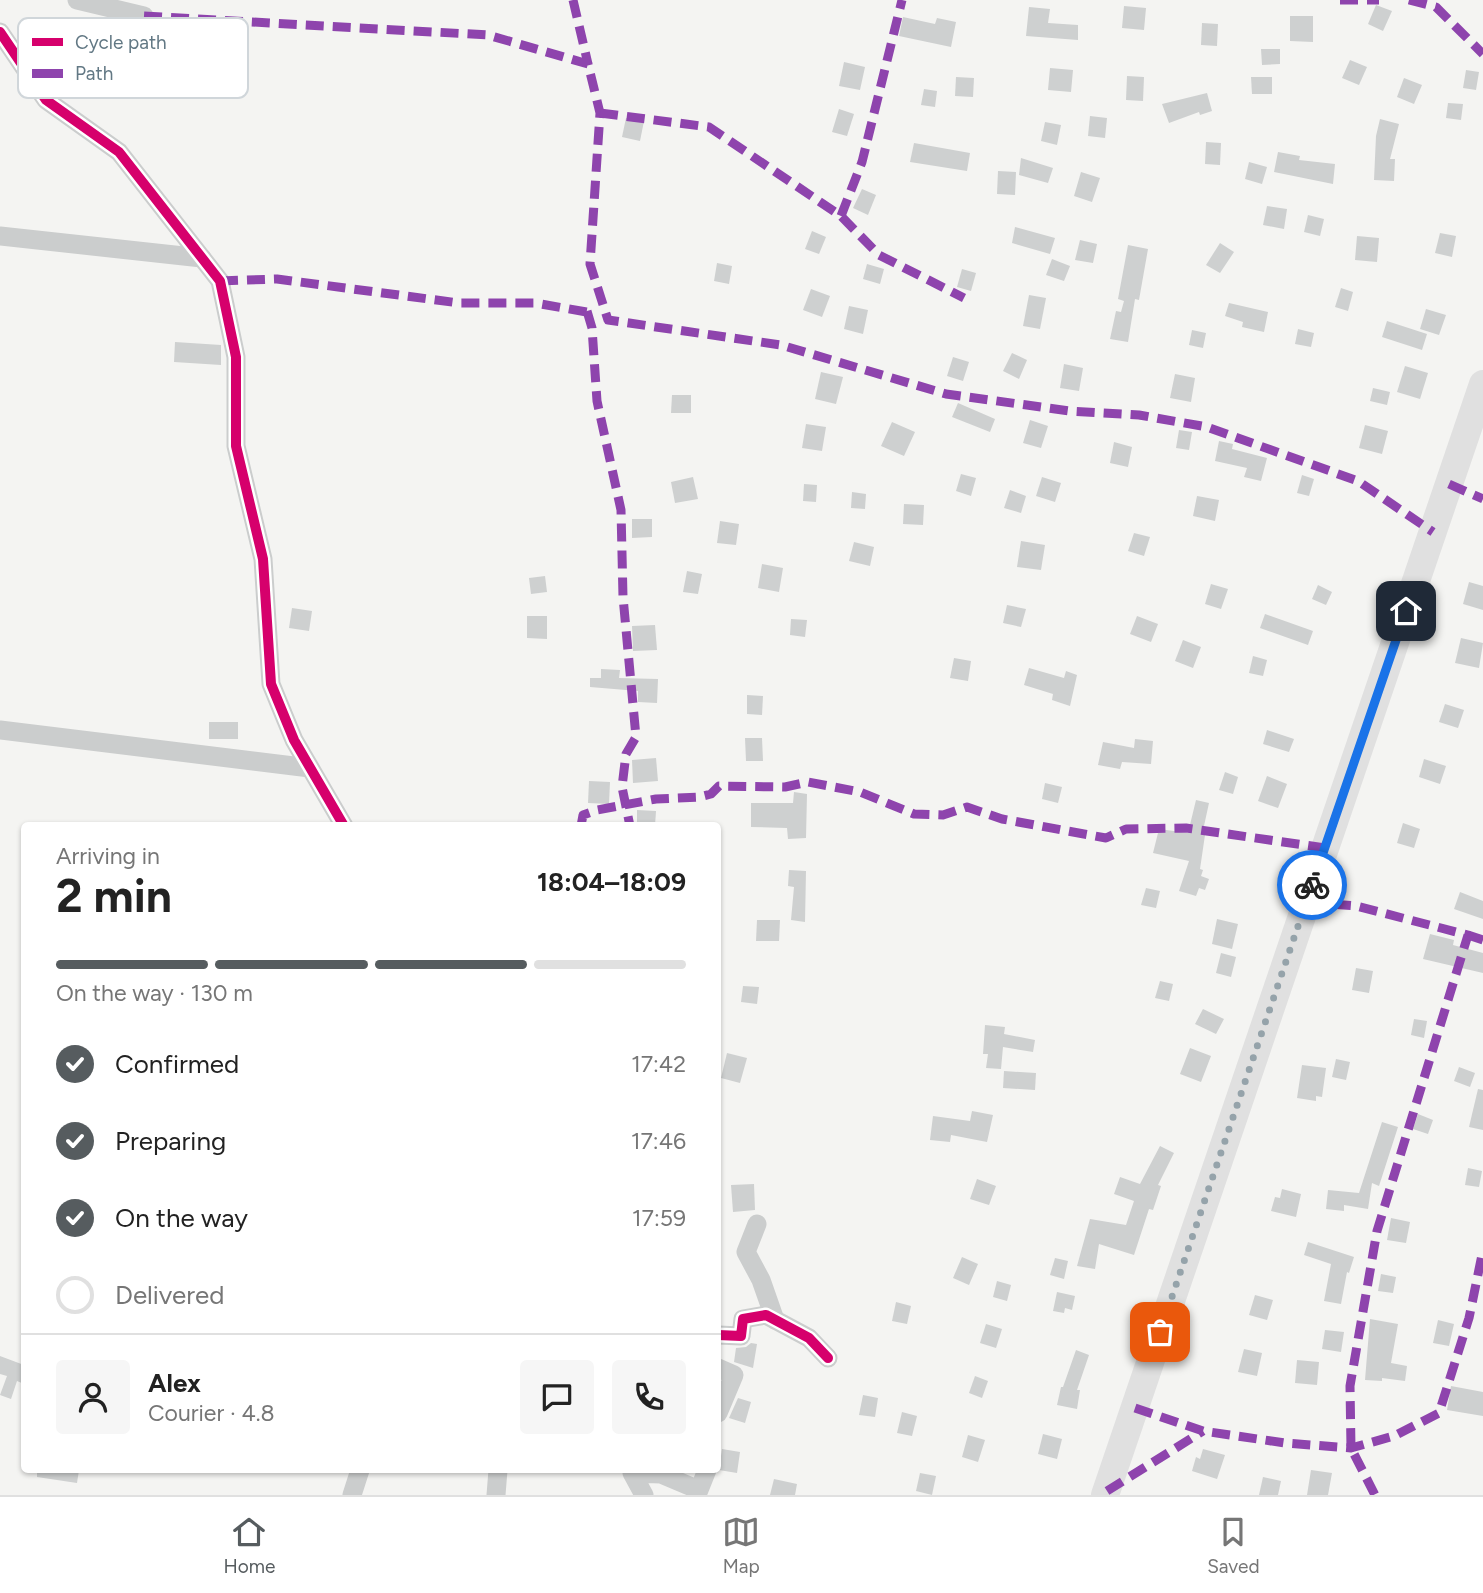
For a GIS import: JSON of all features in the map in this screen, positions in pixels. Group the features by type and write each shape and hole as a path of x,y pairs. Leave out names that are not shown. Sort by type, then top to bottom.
{"highway":[{"path":"1105,1495 1483,384"}],"street":[{"path":"77,0 144,16"},
{"path":"0,32 18,59"},
{"path":"45,98 119,152 220,281 236,357 236,446 263,559 271,684 294,740 342,822"},
{"path":"0,236 202,258"},
{"path":"0,730 310,768"},
{"path":"757,1224 746,1252 761,1280 775,1320"},
{"path":"721,1335 741,1336 743,1320 765,1315 809,1338 828,1358"},
{"path":"721,1369 734,1375 721,1406"},
{"path":"352,1495 359,1473"},
{"path":"496,1495 498,1473"},
{"path":"632,1473 644,1495"},
{"path":"632,1473 661,1474 699,1490 706,1473"}],"building":[{"path":"1376,5 1392,11 1383,31 1368,24"},
{"path":"1124,6 1146,8 1144,30 1122,28"},
{"path":"1029,7 1050,9 1048,23 1078,25 1078,40 1026,36"},
{"path":"1290,16 1313,16 1313,42 1290,41"},
{"path":"903,17 935,24 937,18 956,22 951,47 899,36"},
{"path":"1202,23 1218,24 1217,46 1201,45"},
{"path":"1261,49 1280,49 1280,64 1262,65"},
{"path":"1350,60 1367,67 1359,85 1342,78"},
{"path":"844,62 865,67 860,90 839,86"},
{"path":"1050,68 1073,70 1071,92 1048,90"},
{"path":"1466,70 1479,72 1476,90 1463,88"},
{"path":"1127,76 1144,77 1143,101 1126,100"},
{"path":"956,77 974,78 973,97 955,96"},
{"path":"1251,77 1272,77 1272,94 1252,94"},
{"path":"1404,78 1422,85 1414,104 1397,97"},
{"path":"924,89 937,91 935,107 921,105"},
{"path":"1207,93 1212,111 1200,115 1199,112 1169,123 1162,104"},
{"path":"1448,103 1463,104 1461,120 1446,118"},
{"path":"839,109 854,114 847,136 832,132"},
{"path":"1090,116 1107,118 1105,138 1088,136"},
{"path":"626,118 644,121 640,141 622,137"},
{"path":"1380,119 1399,124 1390,159 1395,159 1394,181 1374,180 1376,136"},
{"path":"1045,122 1061,125 1057,145 1041,141"},
{"path":"1206,142 1221,143 1220,165 1205,164"},
{"path":"914,143 970,153 967,171 910,162"},
{"path":"1278,152 1300,156 1299,160 1335,164 1333,184 1274,172"},
{"path":"1021,158 1053,168 1048,183 1019,175"},
{"path":"1249,162 1267,167 1262,184 1245,179"},
{"path":"998,171 1016,172 1015,195 997,194"},
{"path":"1081,172 1100,178 1092,202 1074,196"},
{"path":"862,189 876,195 868,215 853,208"},
{"path":"1267,206 1287,209 1284,229 1263,225"},
{"path":"1308,215 1324,219 1320,236 1304,232"},
{"path":"1015,227 1055,238 1050,254 1012,243"},
{"path":"812,231 826,237 819,254 805,249"},
{"path":"1440,233 1456,236 1452,257 1435,253"},
{"path":"1357,236 1379,238 1377,262 1355,260"},
{"path":"1080,240 1097,244 1093,263 1075,260"},
{"path":"1220,243 1234,252 1220,273 1206,265"},
{"path":"1128,245 1148,249 1139,300 1135,299 1128,342 1110,339 1116,311 1121,312 1124,301 1118,299"},
{"path":"1052,259 1070,266 1064,281 1046,275"},
{"path":"717,263 732,266 729,284 714,281"},
{"path":"867,264 884,269 880,284 863,279"},
{"path":"962,269 976,273 971,291 957,287"},
{"path":"1341,288 1353,292 1348,311 1335,307"},
{"path":"811,289 830,296 822,317 803,310"},
{"path":"1029,295 1046,298 1040,329 1023,326"},
{"path":"1229,303 1268,312 1264,332 1242,327 1243,322 1225,316"},
{"path":"849,306 868,310 863,334 844,329"},
{"path":"1426,309 1446,315 1439,335 1420,329"},
{"path":"1387,321 1427,334 1422,350 1382,337"},
{"path":"1298,329 1314,333 1311,347 1295,344"},
{"path":"1192,330 1206,333 1203,348 1189,345"},
{"path":"175,342 221,345 221,365 174,362"},
{"path":"1012,353 1027,360 1019,379 1003,371"},
{"path":"953,357 969,362 963,381 947,376"},
{"path":"1064,364 1083,368 1079,391 1060,388"},
{"path":"1405,366 1428,373 1420,399 1397,392"},
{"path":"821,372 843,377 836,404 815,399"},
{"path":"1175,374 1195,378 1191,402 1170,398"},
{"path":"1373,388 1390,392 1387,405 1370,401"},
{"path":"672,395 691,395 691,413 671,413"},
{"path":"958,403 995,419 990,432 952,417"},
{"path":"1030,420 1048,426 1041,448 1023,443"},
{"path":"892,422 915,432 904,456 881,446"},
{"path":"806,424 826,427 822,451 802,448"},
{"path":"1365,425 1388,431 1382,454 1359,448"},
{"path":"1179,430 1192,432 1189,450 1176,448"},
{"path":"1219,441 1233,444 1232,449 1267,458 1261,481 1244,477 1247,468 1215,461"},
{"path":"1114,442 1132,447 1128,467 1110,463"},
{"path":"961,474 976,478 971,496 956,491"},
{"path":"1302,475 1314,479 1309,496 1297,493"},
{"path":"693,477 698,499 675,503 671,482"},
{"path":"1042,477 1061,483 1055,502 1036,496"},
{"path":"804,484 817,485 816,502 803,501"},
{"path":"1010,490 1026,496 1021,513 1004,508"},
{"path":"852,492 866,494 865,509 851,508"},
{"path":"1197,496 1219,500 1215,521 1193,516"},
{"path":"904,504 924,505 923,525 903,524"},
{"path":"632,519 652,519 652,537 632,538"},
{"path":"720,521 739,524 736,545 717,543"},
{"path":"1134,533 1150,537 1144,556 1128,551"},
{"path":"1021,541 1045,545 1041,570 1017,567"},
{"path":"854,542 874,547 870,566 849,561"},
{"path":"762,564 783,568 779,592 758,588"},
{"path":"687,571 702,574 698,594 683,592"},
{"path":"545,576 547,592 531,594 529,578"},
{"path":"1469,582 1483,586 1483,610 1463,604"},
{"path":"1211,584 1228,589 1221,609 1205,604"},
{"path":"1318,585 1332,592 1326,605 1312,599"},
{"path":"1007,605 1026,609 1021,627 1003,623"},
{"path":"292,608 312,611 309,631 289,628"},
{"path":"1265,614 1313,631 1308,645 1260,628"},
{"path":"527,616 547,616 547,639 527,638"},
{"path":"1137,616 1158,624 1151,642 1130,634"},
{"path":"791,619 807,620 805,637 790,635"},
{"path":"655,625 657,650 633,651 632,626"},
{"path":"1461,638 1483,643 1479,668 1455,663"},
{"path":"1183,640 1201,647 1193,668 1175,661"},
{"path":"1253,656 1267,660 1263,676 1249,673"},
{"path":"954,658 971,661 968,681 950,678"},
{"path":"1029,668 1064,678 1066,671 1077,675 1070,706 1052,700 1053,694 1024,685"},
{"path":"601,669 620,670 619,678 658,679 657,703 638,702 638,691 590,687 590,678 601,678"},
{"path":"747,695 763,696 762,715 747,714"},
{"path":"1445,704 1464,710 1458,728 1439,722"},
{"path":"209,722 238,722 238,739 209,739"},
{"path":"1267,730 1294,739 1289,752 1263,744"},
{"path":"745,738 762,738 763,761 746,761"},
{"path":"1135,739 1153,741 1151,764 1122,762 1120,769 1098,765 1103,742 1134,748"},
{"path":"656,758 658,781 633,783 632,760"},
{"path":"1424,759 1446,766 1440,784 1419,777"},
{"path":"1225,772 1238,777 1233,794 1219,790"},
{"path":"1267,776 1287,784 1278,808 1258,801"},
{"path":"589,781 610,782 609,804 588,803"},
{"path":"1045,783 1062,787 1058,803 1042,799"},
{"path":"794,792 807,794 806,838 788,839 787,828 751,827 751,803 793,803"},
{"path":"1196,800 1209,803 1202,835 1205,835 1200,869 1203,870 1201,876 1209,879 1205,890 1199,888 1196,896 1179,891 1189,861 1153,853 1159,829 1188,833"},
{"path":"637,810 656,811 655,822 637,822"},
{"path":"1403,823 1420,829 1414,848 1397,843"},
{"path":"789,870 806,871 805,922 791,920 794,887 788,886"},
{"path":"1146,888 1160,891 1156,908 1141,905"},
{"path":"1460,892 1483,901 1483,919 1454,909"},
{"path":"1217,919 1238,924 1232,949 1212,944"},
{"path":"757,920 780,920 779,941 756,941"},
{"path":"1430,934 1454,940 1453,945 1483,953 1483,973 1423,959"},
{"path":"1221,953 1236,957 1231,977 1216,973"},
{"path":"1356,968 1373,971 1369,993 1352,990"},
{"path":"1160,981 1173,984 1169,1001 1155,998"},
{"path":"743,986 759,987 757,1004 741,1002"},
{"path":"1203,1009 1224,1019 1216,1034 1195,1024"},
{"path":"1414,1019 1427,1021 1424,1038 1411,1035"},
{"path":"985,1025 1005,1027 1004,1034 1035,1040 1033,1052 1003,1047 1001,1069 986,1068 988,1054 983,1054"},
{"path":"1190,1048 1211,1056 1201,1082 1180,1074"},
{"path":"727,1053 747,1058 740,1083 721,1078"},
{"path":"1336,1059 1350,1062 1346,1080 1332,1077"},
{"path":"1302,1065 1326,1068 1322,1097 1316,1096 1316,1101 1297,1098"},
{"path":"1459,1067 1475,1073 1470,1087 1454,1081"},
{"path":"1004,1071 1036,1073 1035,1090 1003,1088"},
{"path":"1478,1089 1483,1090 1483,1130 1469,1127"},
{"path":"972,1111 993,1115 987,1142 951,1135 950,1142 930,1140 933,1116 970,1121"},
{"path":"1418,1114 1433,1120 1428,1134 1413,1129"},
{"path":"1382,1122 1398,1127 1379,1186 1372,1183 1368,1209 1344,1205 1344,1211 1326,1209 1328,1190 1359,1193"},
{"path":"1160,1146 1174,1153 1158,1185 1161,1186 1153,1210 1149,1209 1134,1255 1099,1244 1095,1269 1077,1266 1090,1219 1126,1225 1134,1201 1114,1194 1120,1177 1140,1184"},
{"path":"1468,1168 1482,1171 1479,1187 1465,1185"},
{"path":"977,1179 996,1186 989,1205 970,1199"},
{"path":"754,1184 755,1210 733,1212 731,1185"},
{"path":"1282,1189 1301,1194 1296,1217 1271,1211 1275,1197 1280,1198"},
{"path":"1391,1218 1410,1222 1406,1243 1387,1240"},
{"path":"1308,1242 1354,1257 1349,1273 1347,1272 1341,1304 1324,1301 1331,1264 1304,1255"},
{"path":"962,1257 978,1264 969,1285 953,1278"},
{"path":"1055,1258 1068,1261 1064,1279 1050,1275"},
{"path":"1381,1274 1396,1277 1393,1293 1378,1291"},
{"path":"997,1281 1011,1285 1007,1301 993,1297"},
{"path":"1057,1292 1075,1296 1072,1310 1065,1308 1064,1313 1053,1311"},
{"path":"1255,1295 1273,1300 1267,1320 1249,1315"},
{"path":"896,1302 911,1306 907,1324 892,1321"},
{"path":"1370,1319 1398,1324 1391,1363 1407,1366 1405,1381 1382,1378 1382,1381 1365,1380"},
{"path":"1438,1320 1454,1324 1449,1346 1433,1343"},
{"path":"986,1324 1002,1329 996,1348 980,1343"},
{"path":"1325,1330 1344,1332 1341,1352 1322,1349"},
{"path":"751,1343 757,1344 753,1368 734,1362 736,1348 746,1347"},
{"path":"1244,1349 1262,1353 1257,1376 1238,1372"},
{"path":"1076,1350 1089,1355 1077,1390 1080,1390 1077,1409 1057,1405"},
{"path":"0,1356 21,1364 21,1383 17,1381 11,1399 0,1395 7,1376 0,1374"},
{"path":"1297,1360 1319,1362 1317,1385 1295,1383"},
{"path":"975,1376 988,1381 982,1398 969,1393"},
{"path":"1451,1386 1483,1392 1483,1416 1447,1410"},
{"path":"863,1395 878,1398 875,1417 859,1415"},
{"path":"738,1398 751,1402 745,1423 729,1418"},
{"path":"902,1412 917,1416 912,1436 897,1433"},
{"path":"1043,1434 1062,1439 1057,1459 1038,1454"},
{"path":"968,1435 985,1440 978,1462 962,1457"},
{"path":"722,1449 740,1452 737,1473 721,1470"},
{"path":"1203,1449 1225,1455 1217,1479 1192,1471 1196,1457 1200,1459"},
{"path":"1311,1470 1332,1473 1328,1495 1307,1495"},
{"path":"37,1473 79,1473 77,1483 37,1477"},
{"path":"920,1473 936,1476 932,1495 916,1491"},
{"path":"1263,1477 1281,1481 1278,1495 1259,1495"},
{"path":"774,1479 797,1484 795,1495 770,1495"}],"marked path":[{"path":"573,0 588,64"},
{"path":"841,216 862,162 902,0"},
{"path":"1340,0 1379,0"},
{"path":"1409,0 1436,7 1483,54"},
{"path":"144,16 180,18"},
{"path":"248,22 488,35 588,64 600,113 590,264 608,320 781,345 946,394 1070,411 1139,415 1207,427 1358,481 1433,532"},
{"path":"600,113 709,127 841,216 879,255 964,298"},
{"path":"220,281 277,279 459,303 535,303 592,313"},
{"path":"587,311 592,328 597,401 621,510 623,597 636,737 626,754 622,787 629,822"},
{"path":"1449,484 1483,499"},
{"path":"582,822 583,815 597,810 656,799 699,797 711,794 719,786 785,787 808,782 860,792 914,814 943,815 967,807 1002,819 1106,838 1126,829 1186,828 1325,848"},
{"path":"1306,902 1356,906 1468,935 1377,1231 1350,1386 1351,1448 1375,1495"},
{"path":"1468,935 1483,940"},
{"path":"1135,1408 1203,1431 1285,1443 1351,1448 1394,1436 1439,1413 1469,1318 1483,1250"},
{"path":"1107,1491 1203,1431"}],"cycle path":[{"path":"0,32 18,59"},
{"path":"45,98 119,152 220,281 236,357 236,446 263,559 271,684 294,740 342,822"},
{"path":"721,1335 741,1336 743,1319 766,1315 809,1338 828,1358"}],"way so far":[{"path":"1160,1332 1312,885"}],"route":[{"path":"1312,885 1406,611"}]}
